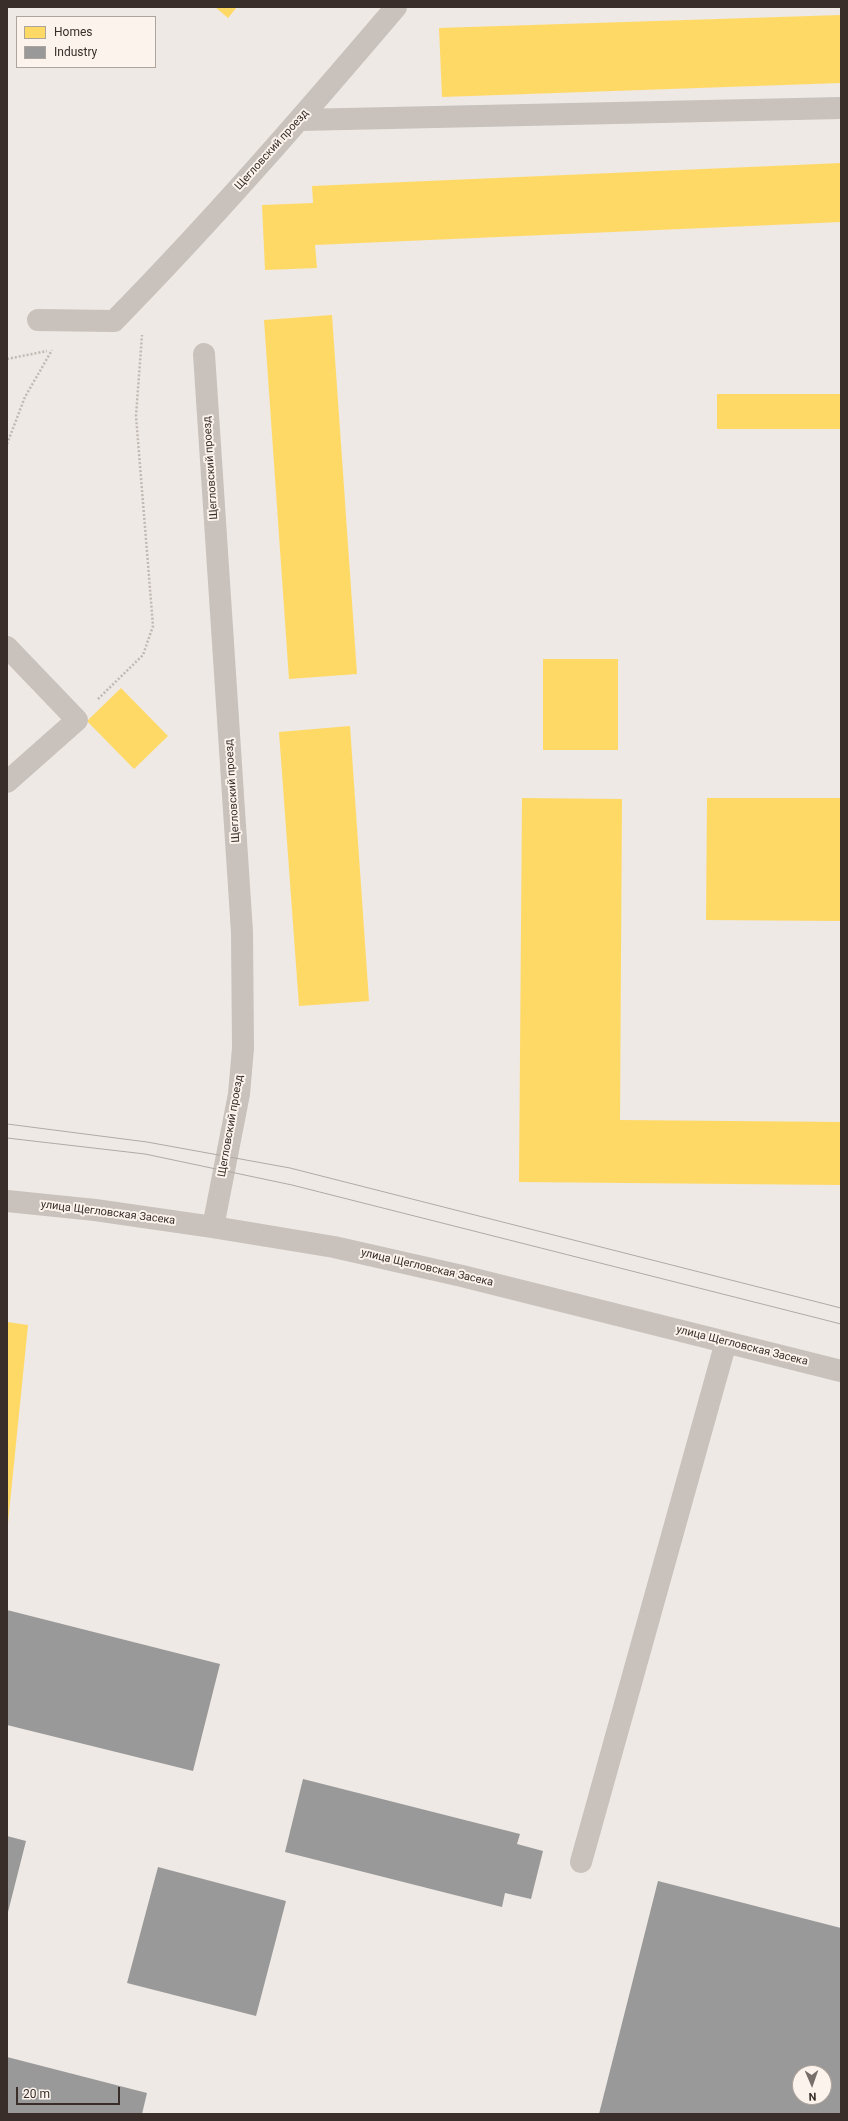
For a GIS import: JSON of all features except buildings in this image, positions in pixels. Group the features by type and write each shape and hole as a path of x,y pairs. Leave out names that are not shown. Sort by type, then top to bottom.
{"street":[{"name":"Щегловский проезд","path":"38,320 114,321 186,246 300,120 396,7"},
{"path":"300,120 841,108"},
{"name":"Щегловский проезд","path":"204,354 242,939 243,1048 239,1094 213,1227"},
{"path":"7,647 77,720 7,782"},
{"name":"улица Щегловская Засека","path":"7,1201 95,1210 213,1227 334,1247 462,1276 841,1371"},
{"path":"580,1862 726,1342"}],"path":[{"path":"7,444 25,397 51,351 87,320"},
{"path":"77,720 143,655 153,626 136,416 142,332"},
{"path":"7,359 51,351"}],"tram line":[{"path":"7,1124 147,1142 290,1168 841,1308"},
{"path":"7,1138 145,1154 292,1185 841,1324"}]}
